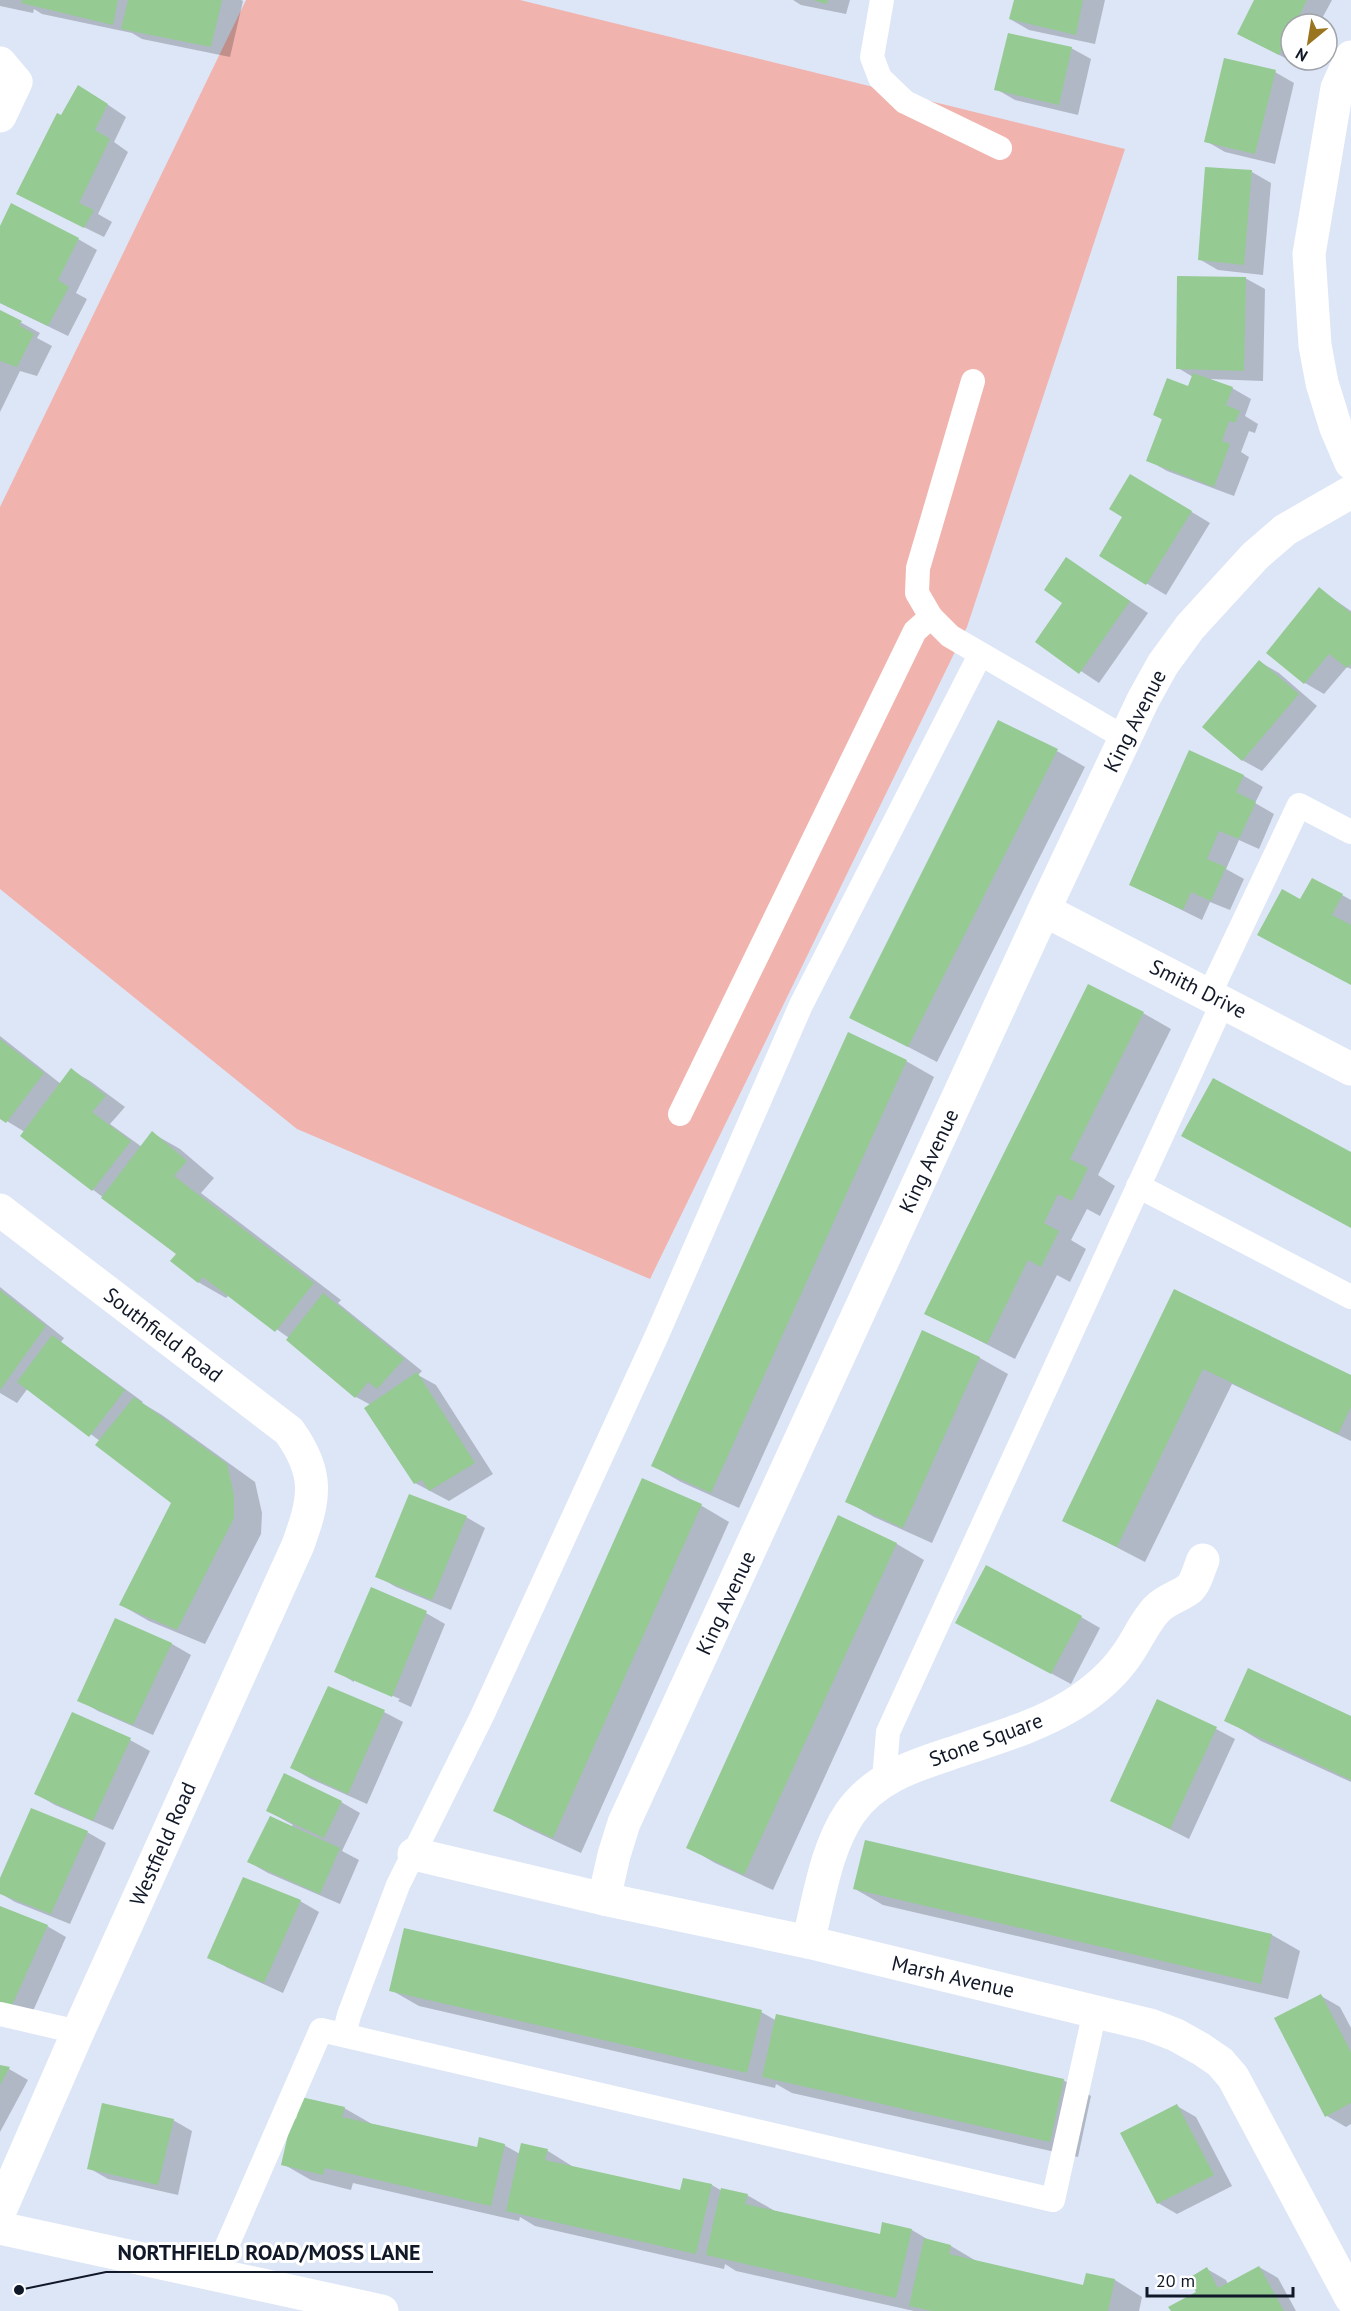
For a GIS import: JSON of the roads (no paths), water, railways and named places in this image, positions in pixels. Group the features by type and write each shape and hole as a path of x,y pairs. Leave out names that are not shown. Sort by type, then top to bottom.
{"street":[{"path":"1351,57 1337,88 1309,254 1315,345 1322,383 1336,429 1351,464"},
{"path":"0,63 16,82 0,116"},
{"name":"King Avenue","path":"604,1899 624,1823 1143,700 1164,664 1190,627 1255,556 1285,530 1351,492"},
{"name":"Smith Drive","path":"1044,910 1351,1069"},
{"name":"Southfield Road","path":"0,1210 289,1431 304,1452 310,1473"},
{"name":"Westfield Road","path":"0,2211 78,2032 298,1545 312,1497 310,1473"},
{"name":"Stone Square","path":"808,1942 828,1863 839,1834 850,1813 866,1796 884,1780 904,1769 1018,1731 1073,1704 1114,1671 1158,1608 1191,1587 1203,1560"},
{"name":"Marsh Avenue","path":"414,1854 604,1899 808,1942 1095,2011 1150,2025 1176,2035 1220,2062 1233,2077 1351,2298"},
{"path":"0,2228 382,2311"}],"lane":[{"path":"882,0 872,57 880,78 905,102 1000,148"},
{"path":"973,381 918,568 917,593 931,617 950,636 1125,738"},
{"path":"680,1114 915,631 931,617"},
{"path":"344,2035 349,2015 398,1885 482,1716 642,1368 801,1005 980,655"},
{"path":"884,1780 888,1732 1138,1186 1299,805 1351,832"},
{"path":"1138,1186 1351,1297"},
{"path":"215,2273 321,2030 1053,2200 1095,2011"},
{"path":"0,2014 78,2032"}],"place":[{"name":"NORTHFIELD ROAD/MOSS LANE","path":"19,2290"}]}
